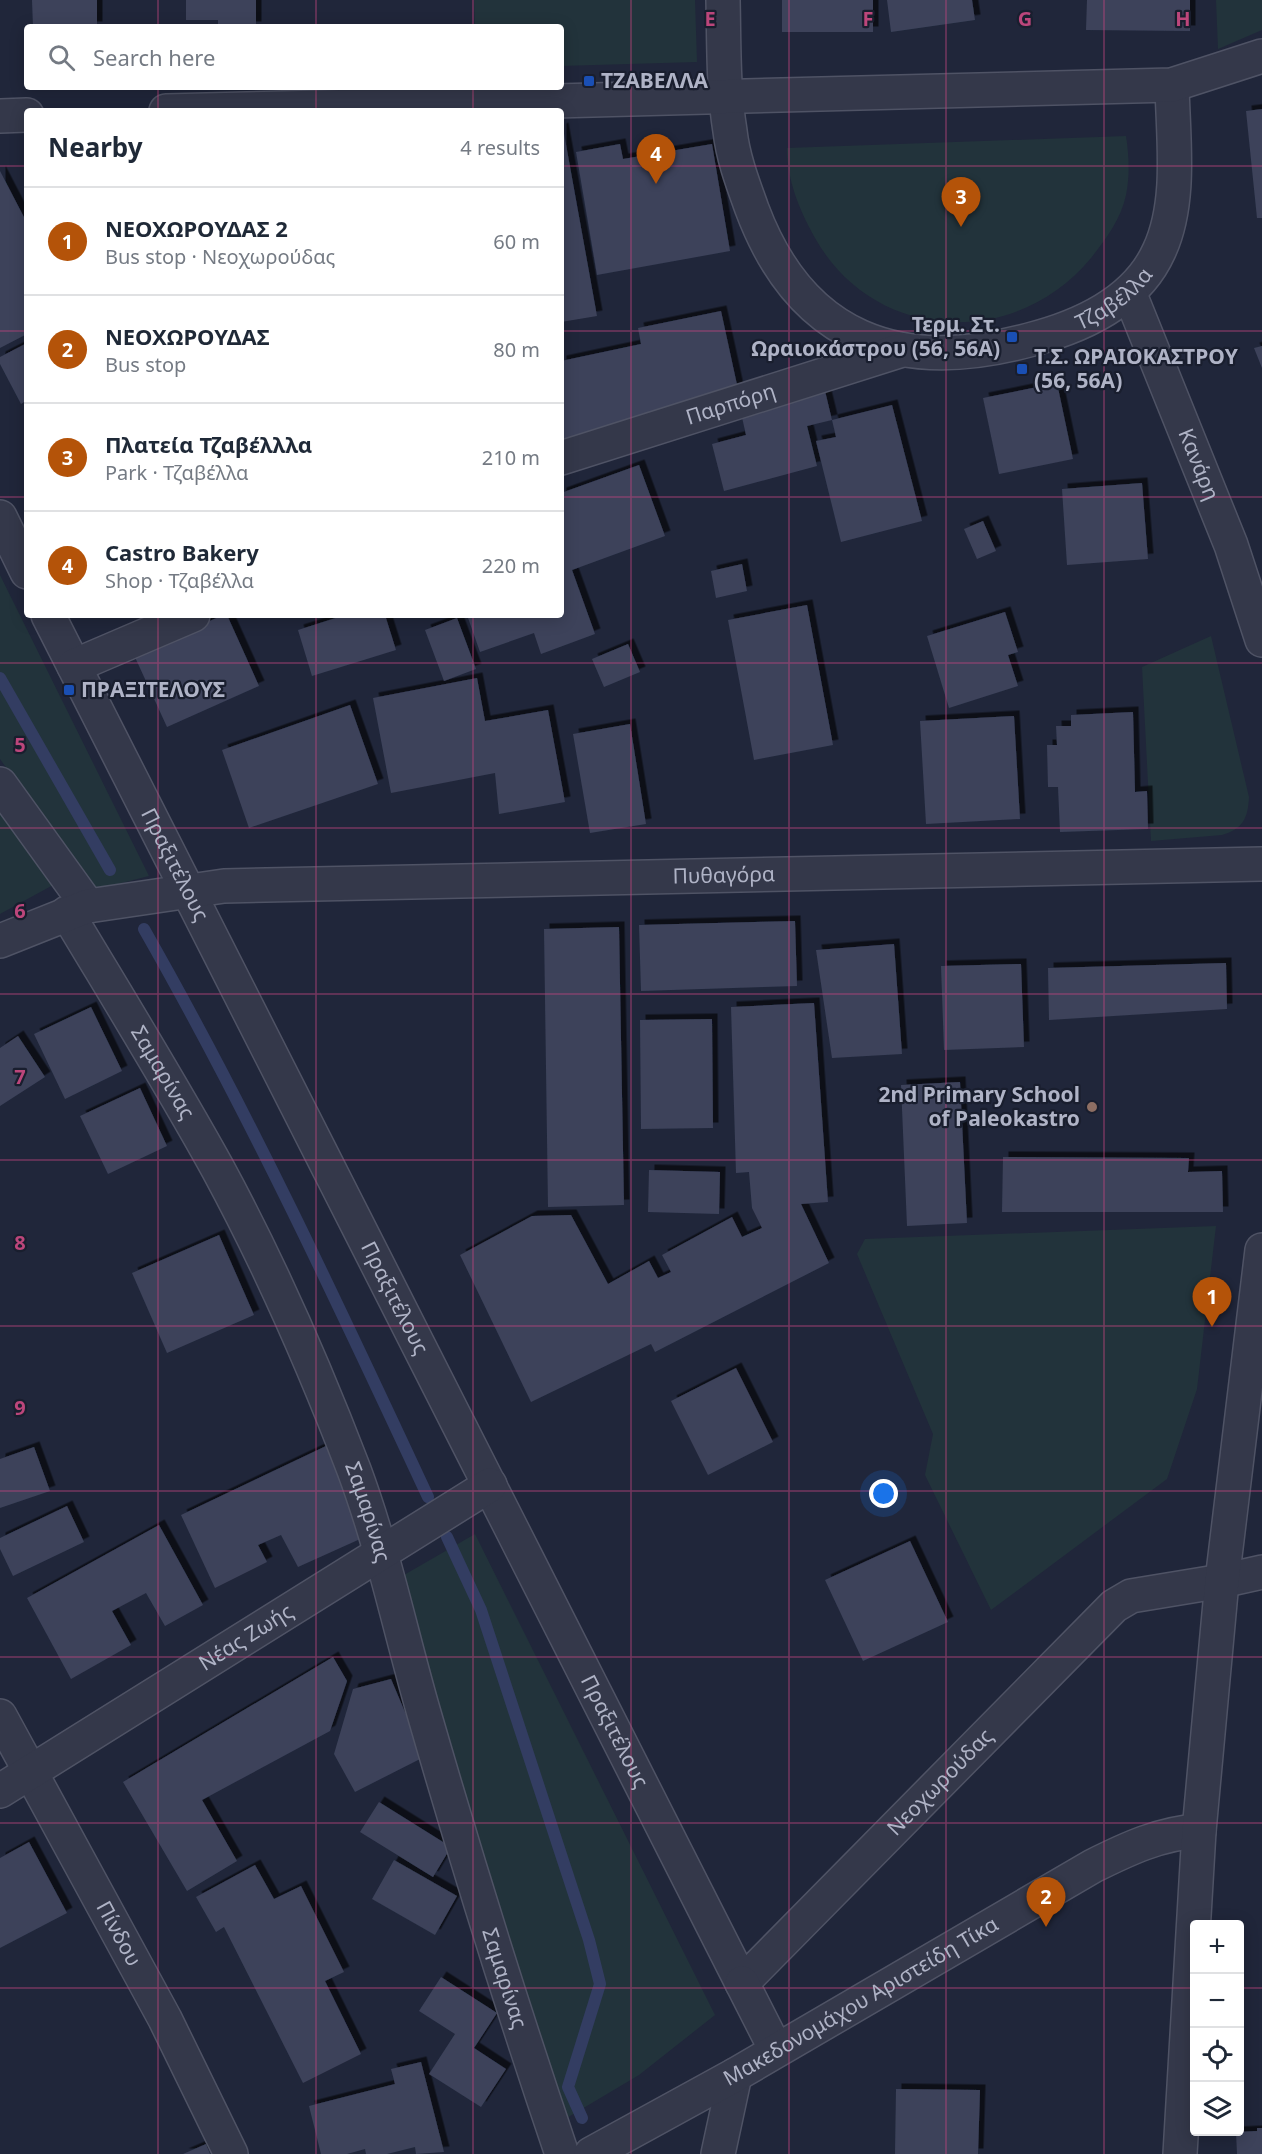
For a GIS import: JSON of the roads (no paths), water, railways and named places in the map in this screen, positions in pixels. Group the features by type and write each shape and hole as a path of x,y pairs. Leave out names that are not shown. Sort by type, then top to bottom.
{"street":[{"name":"Τζαβέλλα","path":"723,0 727,96 734,156 762,235 777,264 815,307 856,335 903,350 935,354 967,354 1004,347 1069,328 1129,292 1156,259 1169,219 1172,182 1172,85"},
{"path":"278,108 1172,85 1262,56"},
{"path":"0,116 24,115"},
{"name":"Κανάρη","path":"1129,292 1223,525 1262,640"},
{"name":"Παρπόρη","path":"564,457 903,350"},
{"path":"0,517 24,566"},
{"name":"Πραξιτέλους","path":"50,618 742,1983"},
{"path":"74,666 186,618"},
{"name":"Σαμαρίνας","path":"0,784 77,910 240,1213 281,1299 353,1468 370,1516 473,1883 507,1994 562,2154"},
{"name":"Πυθαγόρα","path":"0,941 77,910 186,890 296,883 1262,864"},
{"path":"1180,2154 1199,1831 1222,1581 1262,1250"},
{"name":"Νέας Ζωής","path":"0,1791 490,1485"},
{"name":"Νεοχωρούδας","path":"742,1983 1114,1606 1131,1596 1262,1572"},
{"name":"Πίνδου","path":"0,1716 165,2019 231,2154"},
{"name":"Μακεδονομάχου Αριστείδη Τίκα","path":"591,2154 735,2075 1093,1866 1146,1842 1183,1832 1199,1831"},
{"path":"742,1983 776,2050"},
{"path":"718,2154 735,2075"}],"waterway":[{"path":"0,678 110,870"},
{"path":"144,929 183,998 256,1139 428,1497"},
{"path":"447,1537 481,1610 589,1940 600,1984 568,2087 582,2118"}],"place":[{"name":"ΤΖΑΒΕΛΛΑ","path":"589,81"},
{"name":"Castro Bakery","path":"656,184"},
{"name":"Πλατεία Τζαβέλλλα","path":"961,227"},
{"name":"Τερμ. Στ. Ωραιοκάστρου (56, 56Α)","path":"1012,337"},
{"name":"Τ.Σ. ΩΡΑΙΟΚΑΣΤΡΟΥ (56, 56Α)","path":"1022,369"},
{"name":"ΠΡΑΞΙΤΕΛΟΥΣ","path":"69,690"},
{"name":"2nd Primary School of Paleokastro","path":"1092,1107"},
{"name":"ΝΕΟΧΩΡΟΥΔΑΣ 2","path":"1212,1327"},
{"name":"ΝΕΟΧΩΡΟΥΔΑΣ","path":"1046,1927"}]}
